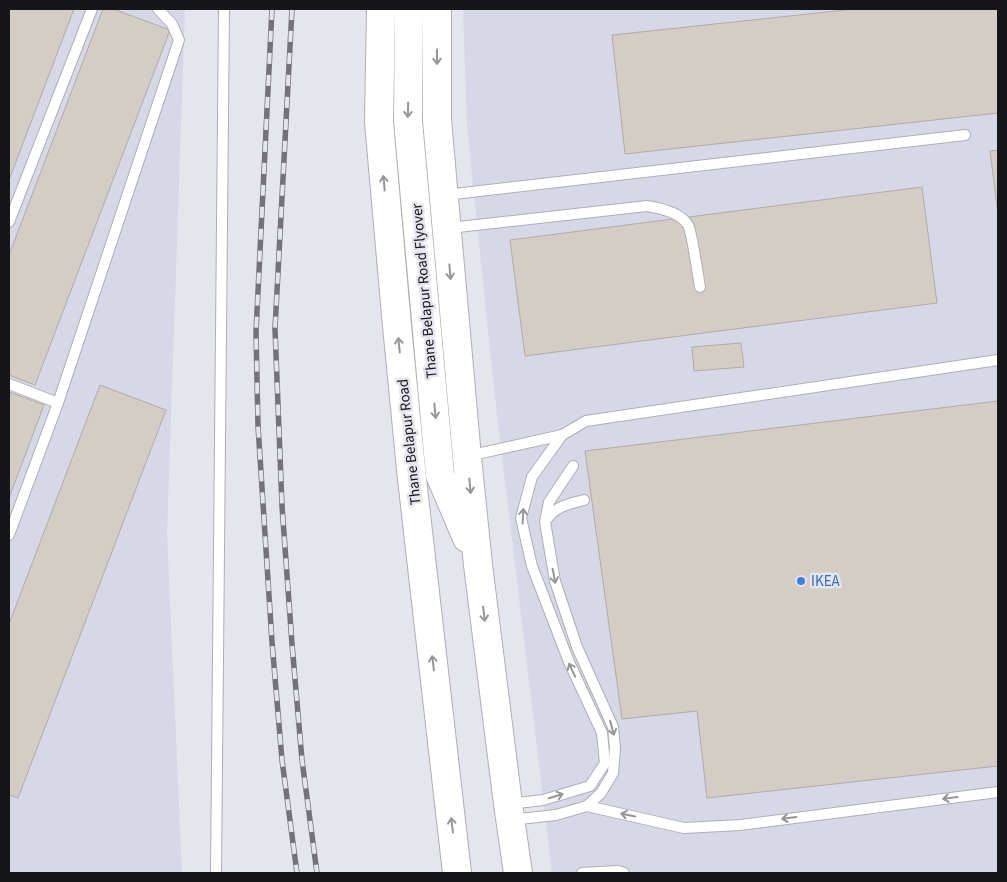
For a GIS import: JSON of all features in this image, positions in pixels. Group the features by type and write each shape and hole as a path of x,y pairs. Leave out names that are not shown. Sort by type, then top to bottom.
{"main road":[{"name":"Thane Belapur Road","path":"381,9 379,122 393,287 412,479 458,873"},
{"name":"Thane Belapur Road Flyover","path":"409,9 408,121 440,475 478,565"},
{"path":"437,9 437,120 467,456 478,565 518,873"}],"lane":[{"path":"9,222 92,9"},
{"path":"9,535 58,403 179,40 172,24 158,9"},
{"path":"216,873 224,9"},
{"path":"444,195 965,135"},
{"path":"446,228 647,206 660,208 678,215 688,226 700,287"},
{"path":"467,456 562,435 586,421 998,360"},
{"path":"9,384 58,403"},
{"path":"509,812 590,786 605,763 602,733 568,662 532,566 521,518 532,477 562,435"},
{"path":"509,812 556,815 587,806 601,793 613,773 615,749 613,727 577,647 555,581 545,522 549,502 573,466"},
{"path":"545,522 552,511 563,505 584,500"},
{"path":"587,806 684,828 740,825 998,792"},
{"path":"582,873 618,870 624,873"}],"shaded area":[{"path":"9,9 185,9 167,534 182,873 9,873"},
{"path":"463,9 998,9 998,873 552,873 494,389 467,126"}],"building":[{"path":"9,9 74,9 9,180"},
{"path":"103,9 113,9 170,30 35,385 9,375 9,255"},
{"path":"855,9 998,9 998,113 625,154 612,35"},
{"path":"998,150 998,214 990,151"},
{"path":"922,187 937,303 525,356 510,240"},
{"path":"741,343 744,367 694,371 692,347"},
{"path":"100,385 166,410 18,798 9,795 9,624"},
{"path":"9,392 44,405 9,498"},
{"name":"IKEA","path":"998,401 998,766 707,798 697,711 622,719 585,451"}],"railway":[{"path":"272,9 256,332 258,426 272,642 282,760 297,873"},
{"path":"292,9 275,329 282,506 292,644 302,760 317,873"}],"place":[{"name":"IKEA","path":"801,581"}]}
